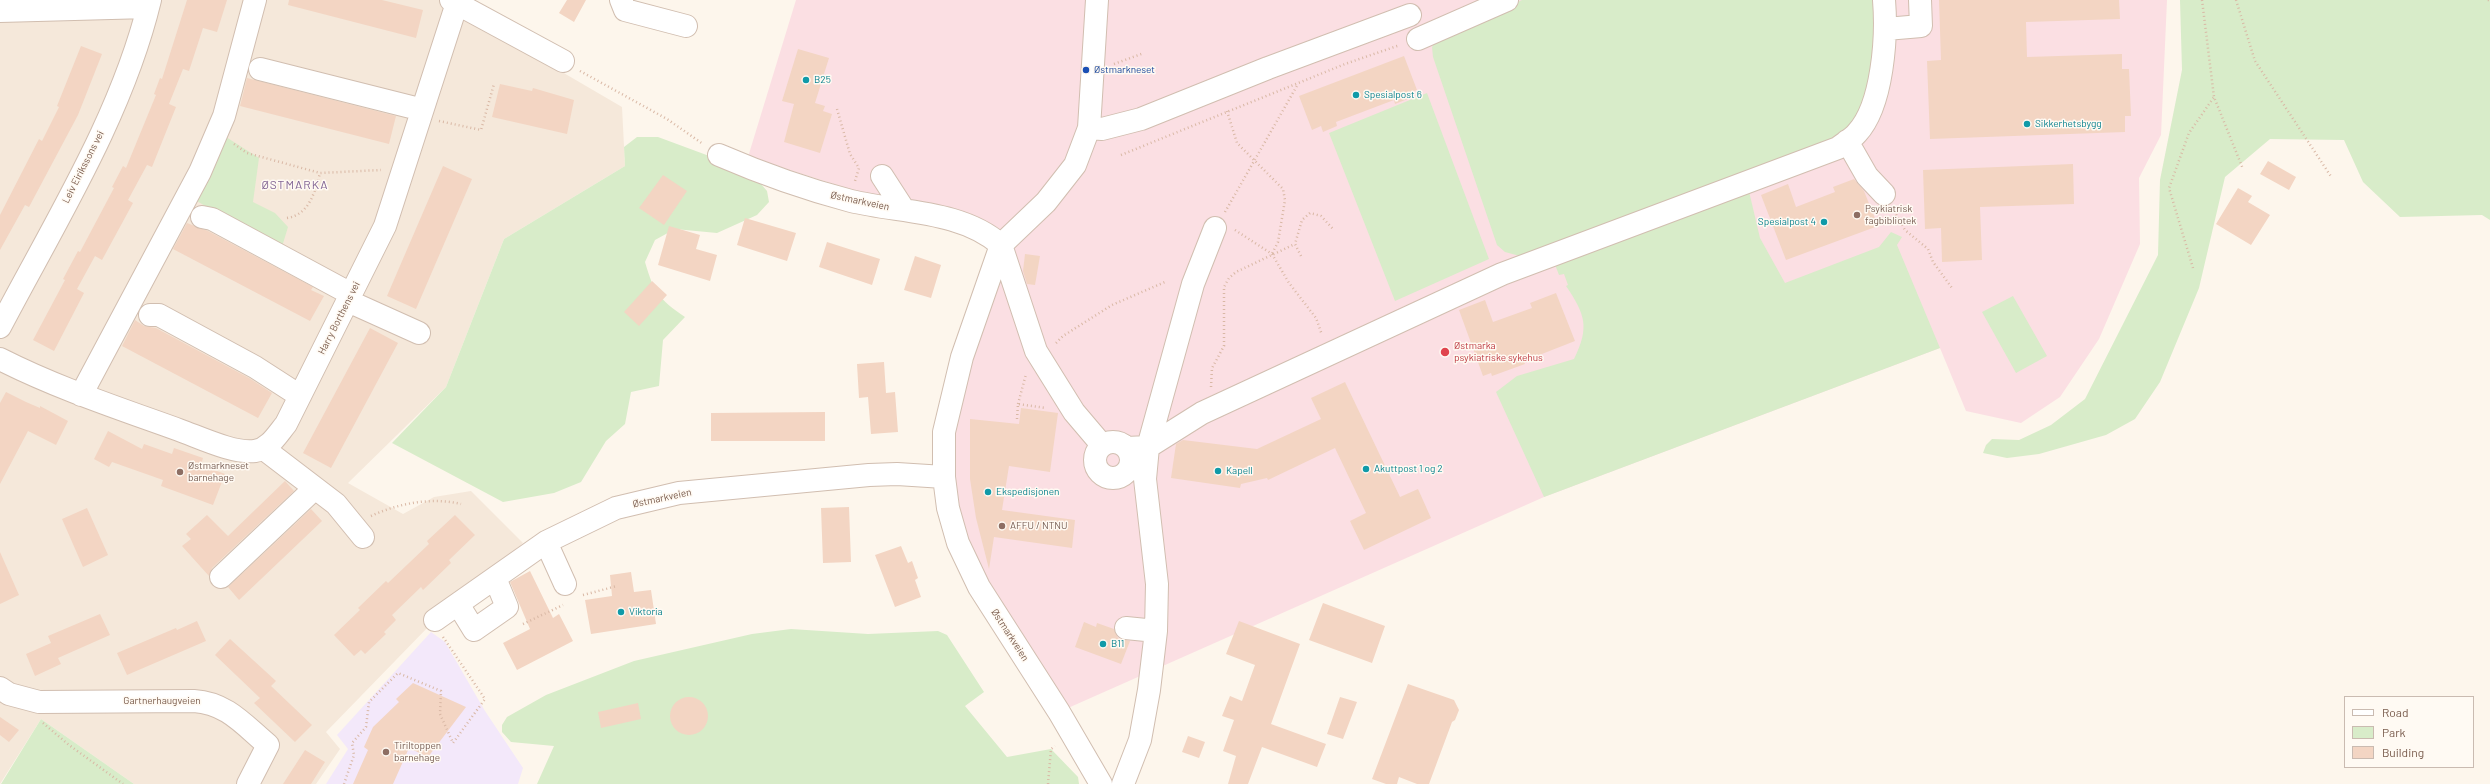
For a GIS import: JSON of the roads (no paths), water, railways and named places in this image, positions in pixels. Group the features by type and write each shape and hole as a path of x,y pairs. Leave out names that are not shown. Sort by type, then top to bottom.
{"street":[{"path":"81,394 200,172 224,116 255,0"},
{"path":"621,0 625,10 686,26"},
{"name":"Østmarkveien","path":"1097,0 1089,128 1075,165 1046,202 1001,245 962,357 951,396 944,432 944,477 948,508 958,543 979,587 1059,712 1100,784"},
{"path":"1418,39 1507,0"},
{"path":"1217,224 1193,284 1138,448 1131,460 1130,466 1122,476 1110,478 1104,476 1096,467 1095,455 1102,444 1117,442 1138,448 1214,407 1502,274 1838,148 1857,133 1869,115 1881,72 1886,29 1884,0"},
{"path":"1886,29 1921,26 1920,0"},
{"path":"454,1 562,60"},
{"name":"Harry Borthens vei","path":"264,449 273,441 286,424 385,226 454,1"},
{"path":"0,11 149,3"},
{"name":"Leiv Eirikssons vei","path":"0,327 86,163 123,85 149,3"},
{"path":"1089,128 1102,129 1141,119 1268,68 1410,15"},
{"path":"260,69 414,108"},
{"path":"1847,141 1867,176 1884,194"},
{"name":"Østmarkveien","path":"720,154 783,182 849,200 954,220 989,235 1001,245"},
{"path":"882,176 904,210"},
{"path":"202,217 212,219 350,297 419,333"},
{"path":"1001,245 1036,350 1074,412 1102,444"},
{"path":"150,315 159,315 255,367 300,396"},
{"path":"0,359 32,375 81,394 236,449 254,452 264,449 336,504 358,530"},
{"path":"1123,784 1140,740 1149,690 1156,631 1157,584 1146,480 1138,448"},
{"name":"Østmarkveien","path":"437,627 458,604 546,542 616,508 679,492 869,475 897,474 944,477"},
{"path":"221,577 315,488"},
{"path":"546,542 565,584"},
{"path":"458,604 474,630 507,607 495,578"},
{"path":"1126,628 1156,631"},
{"name":"Gartnerhaugveien","path":"0,688 9,694 39,702 209,702 224,707 268,745 248,784"}],"place":[{"name":"Østmarkneset","path":"1086,70"},
{"name":"B25","path":"806,80"},
{"name":"Spesialpost 6","path":"1356,95"},
{"name":"Sikkerhetsbygg","path":"2027,124"},
{"name":"Psykiatrisk fagbibliotek","path":"1857,215"},
{"name":"Spesialpost 4","path":"1824,222"},
{"name":"Østmarka psykiatriske sykehus","path":"1445,352"},
{"name":"Akuttpost 1 og 2","path":"1366,469"},
{"name":"Kapell","path":"1218,471"},
{"name":"Østmarkneset barnehage","path":"180,472"},
{"name":"Ekspedisjonen","path":"988,492"},
{"name":"AFFU / NTNU","path":"1002,526"},
{"name":"Viktoria","path":"621,612"},
{"name":"B11","path":"1103,644"},
{"name":"Tiriltoppen barnehage","path":"386,752"}],"district":[{"name":"ØSTMARKA","path":"295,185"}]}
